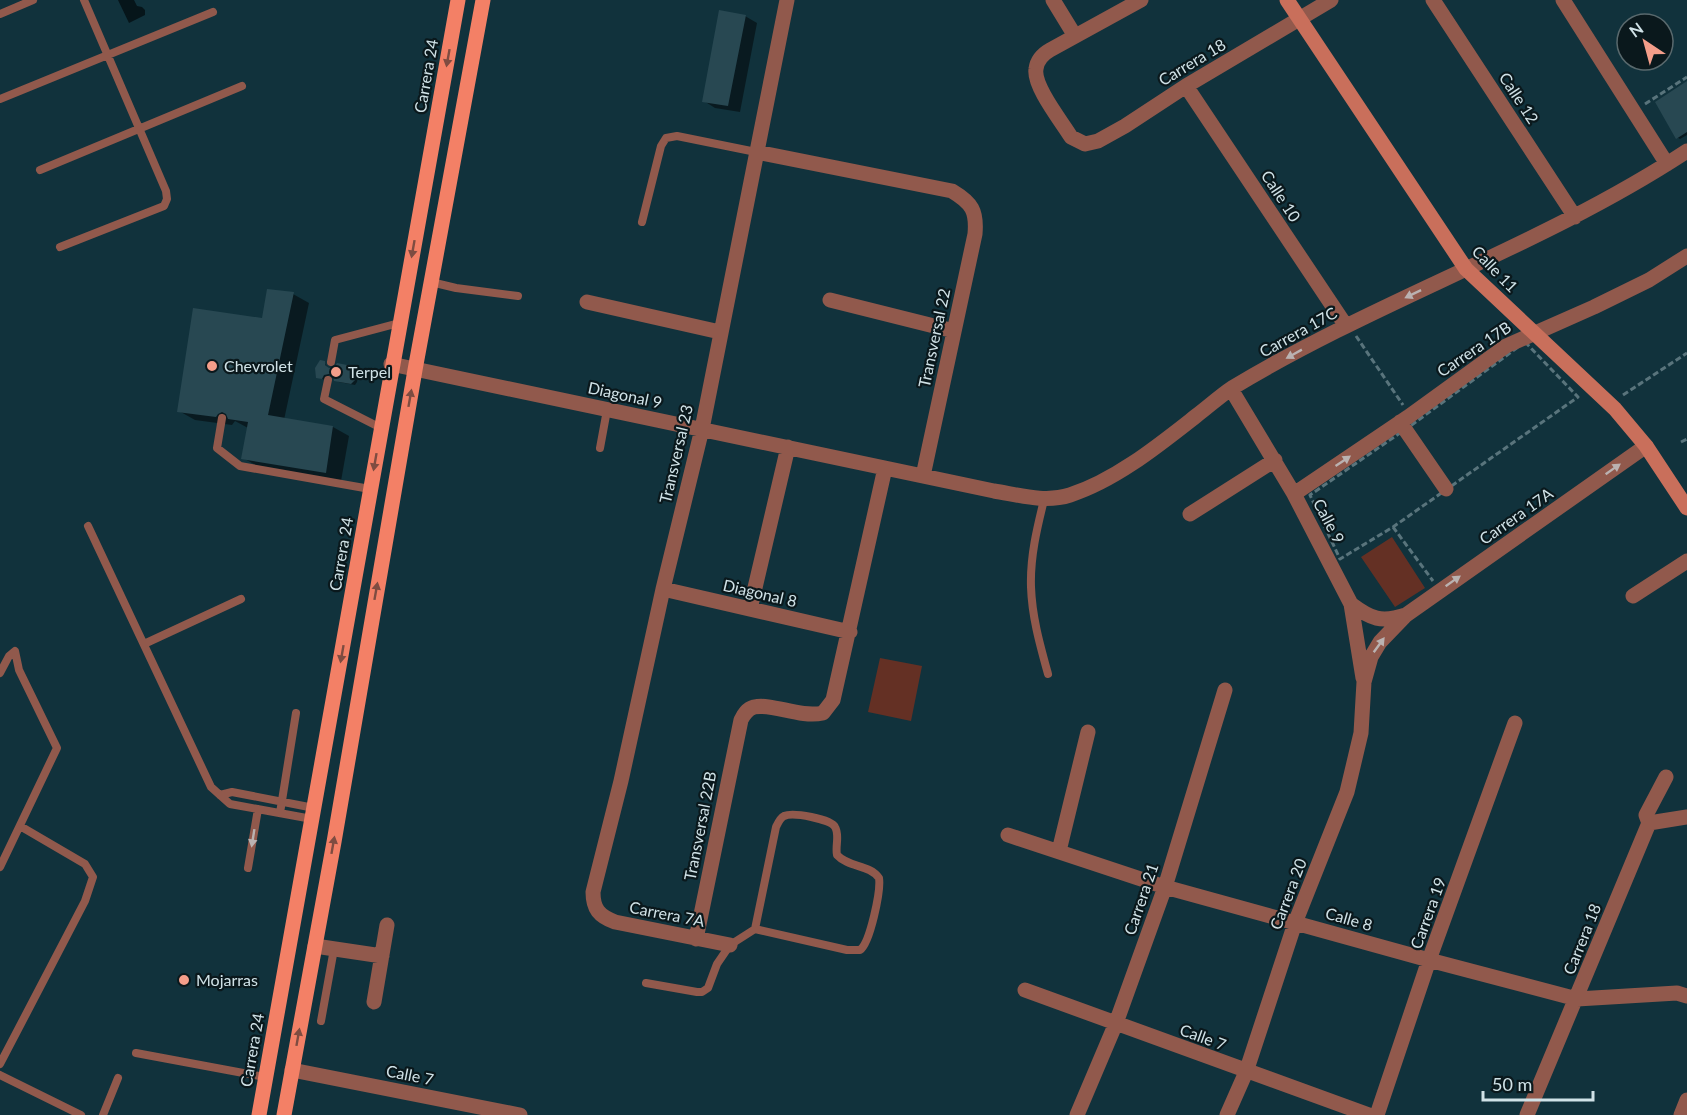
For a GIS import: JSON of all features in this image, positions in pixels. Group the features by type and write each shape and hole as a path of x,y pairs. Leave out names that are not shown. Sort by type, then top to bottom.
{"main road":[{"name":"Carrera 24","path":"258,1115 458,0"},
{"path":"284,1115 415,370 483,0"}],"street":[{"name":"Transversal 23","path":"599,913 595,907 593,892 624,770 663,589 702,429 787,0"},
{"path":"1053,0 1075,36 1141,0"},
{"name":"Calle 11","path":"1287,0 1466,269 1615,409 1646,446 1687,508"},
{"name":"Carrera 18","path":"1075,36 1041,57 1035,71 1041,90 1071,137 1085,144 1098,141 1125,126 1186,86 1331,0"},
{"name":"Calle 12","path":"1433,0 1575,216"},
{"path":"1563,0 1667,164"},
{"name":"Calle 10","path":"1186,86 1347,326"},
{"name":"Carrera 17C","path":"923,476 1044,500 1068,496 1095,485 1154,449 1231,389 1347,326 1575,216 1687,151"},
{"name":"Transversal 22","path":"756,152 952,191 965,198 973,209 976,220 975,234 923,476"},
{"name":"Carrera 17B","path":"1294,495 1404,420 1506,346 1594,308 1649,280 1687,256"},
{"path":"830,300 954,331"},
{"path":"587,302 720,332"},
{"name":"Diagonal 9","path":"392,364 923,476"},
{"name":"Calle 9","path":"1231,389 1275,460 1351,604 1364,682"},
{"path":"1404,420 1446,489"},
{"name":"Carrera 17A","path":"1364,682 1371,657 1380,642 1406,615 1646,446"},
{"path":"750,609 788,447"},
{"path":"1190,514 1275,460"},
{"path":"850,632 885,468"},
{"path":"1633,596 1687,561"},
{"name":"Diagonal 8","path":"663,589 850,632"},
{"name":"Carrera 17A","path":"1351,604 1370,618 1392,620 1406,615"},
{"name":"Transversal 22B","path":"696,939 741,720 745,712 756,707 807,716 823,713 833,700 850,632"},
{"name":"Carrera 20","path":"1227,1115 1246,1072 1295,923 1347,792 1360,733 1364,682"},
{"name":"Carrera 21","path":"1077,1115 1116,1023 1165,887 1225,690"},
{"name":"Carrera 19","path":"1377,1115 1429,960 1515,723"},
{"path":"1059,851 1088,732"},
{"name":"Carrera 18","path":"1527,1115 1649,824 1646,815 1666,777"},
{"path":"1649,824 1687,817"},
{"name":"Calle 8","path":"1008,835 1165,887 1577,999 1677,993 1687,996"},
{"name":"Carrera 7A","path":"599,913 604,918 615,922 730,945"},
{"path":"374,1002 387,926"},
{"path":"315,945 382,956"},
{"name":"Calle 7","path":"1025,990 1246,1072 1370,1115"},
{"name":"Calle 7","path":"292,1070 520,1115"},
{"path":"1680,1115 1687,1100"}],"lane":[{"path":"0,14 33,0"},
{"path":"60,247 164,206 167,199 166,191 84,0"},
{"path":"0,99 213,12"},
{"path":"40,171 242,86"},
{"path":"642,222 661,146 666,138 677,136 756,152"},
{"path":"431,282 456,288 518,296"},
{"path":"332,362 335,340 399,323"},
{"path":"328,380 324,399 381,428"},
{"path":"600,448 607,410"},
{"path":"222,418 217,448 240,466 370,489"},
{"path":"1044,500 1034,546 1031,586 1036,631 1048,674"},
{"path":"88,526 210,787 230,804 280,813 313,813"},
{"path":"144,644 241,599"},
{"path":"0,674 9,656 15,651 19,670 57,748 0,867"},
{"path":"280,813 296,713"},
{"path":"220,795 232,792 282,802 313,813"},
{"path":"248,868 258,809"},
{"path":"646,983 697,992 705,991 720,957 730,945 755,929 846,950 860,950 866,944 879,893 879,878 874,872 844,862 837,855 837,830 832,823 797,814 784,816 776,827 755,929"},
{"path":"0,1064 85,901 93,877 85,864 20,826"},
{"path":"321,1021 334,949"},
{"path":"136,1053 265,1077"},
{"path":"0,1075 81,1115"},
{"path":"102,1115 118,1078"}],"path":[{"path":"1645,104 1687,77"},
{"path":"1347,326 1404,420"},
{"path":"1525,342 1578,397 1446,489 1393,527 1340,559 1310,495 1404,420 1525,342"},
{"path":"1623,395 1687,353"},
{"path":"1681,442 1687,439"},
{"path":"1393,527 1434,583"}],"shaded area":[{"path":"118,0 134,0 137,6 145,10 145,15 129,23"},
{"path":"1392,537 1425,588 1395,607 1361,557"},
{"path":"880,658 922,666 911,721 868,712"}],"building":[{"path":"719,10 746,15 728,106 702,102"},
{"path":"1687,81 1687,132 1676,139 1655,102"},
{"path":"267,289 294,292 268,415 333,426 326,473 241,459 248,422 228,419 222,412 216,417 177,412 193,308 262,318"},
{"name":"Terpel","path":"320,360 325,361 325,365 329,368 334,368 337,363 357,367 355,380 351,384 334,381 333,376 329,374 324,375 322,379 316,378 315,368"}],"place":[{"name":"Chevrolet","path":"212,366"},
{"name":"Terpel","path":"336,372"},
{"name":"Mojarras","path":"184,980"}]}
